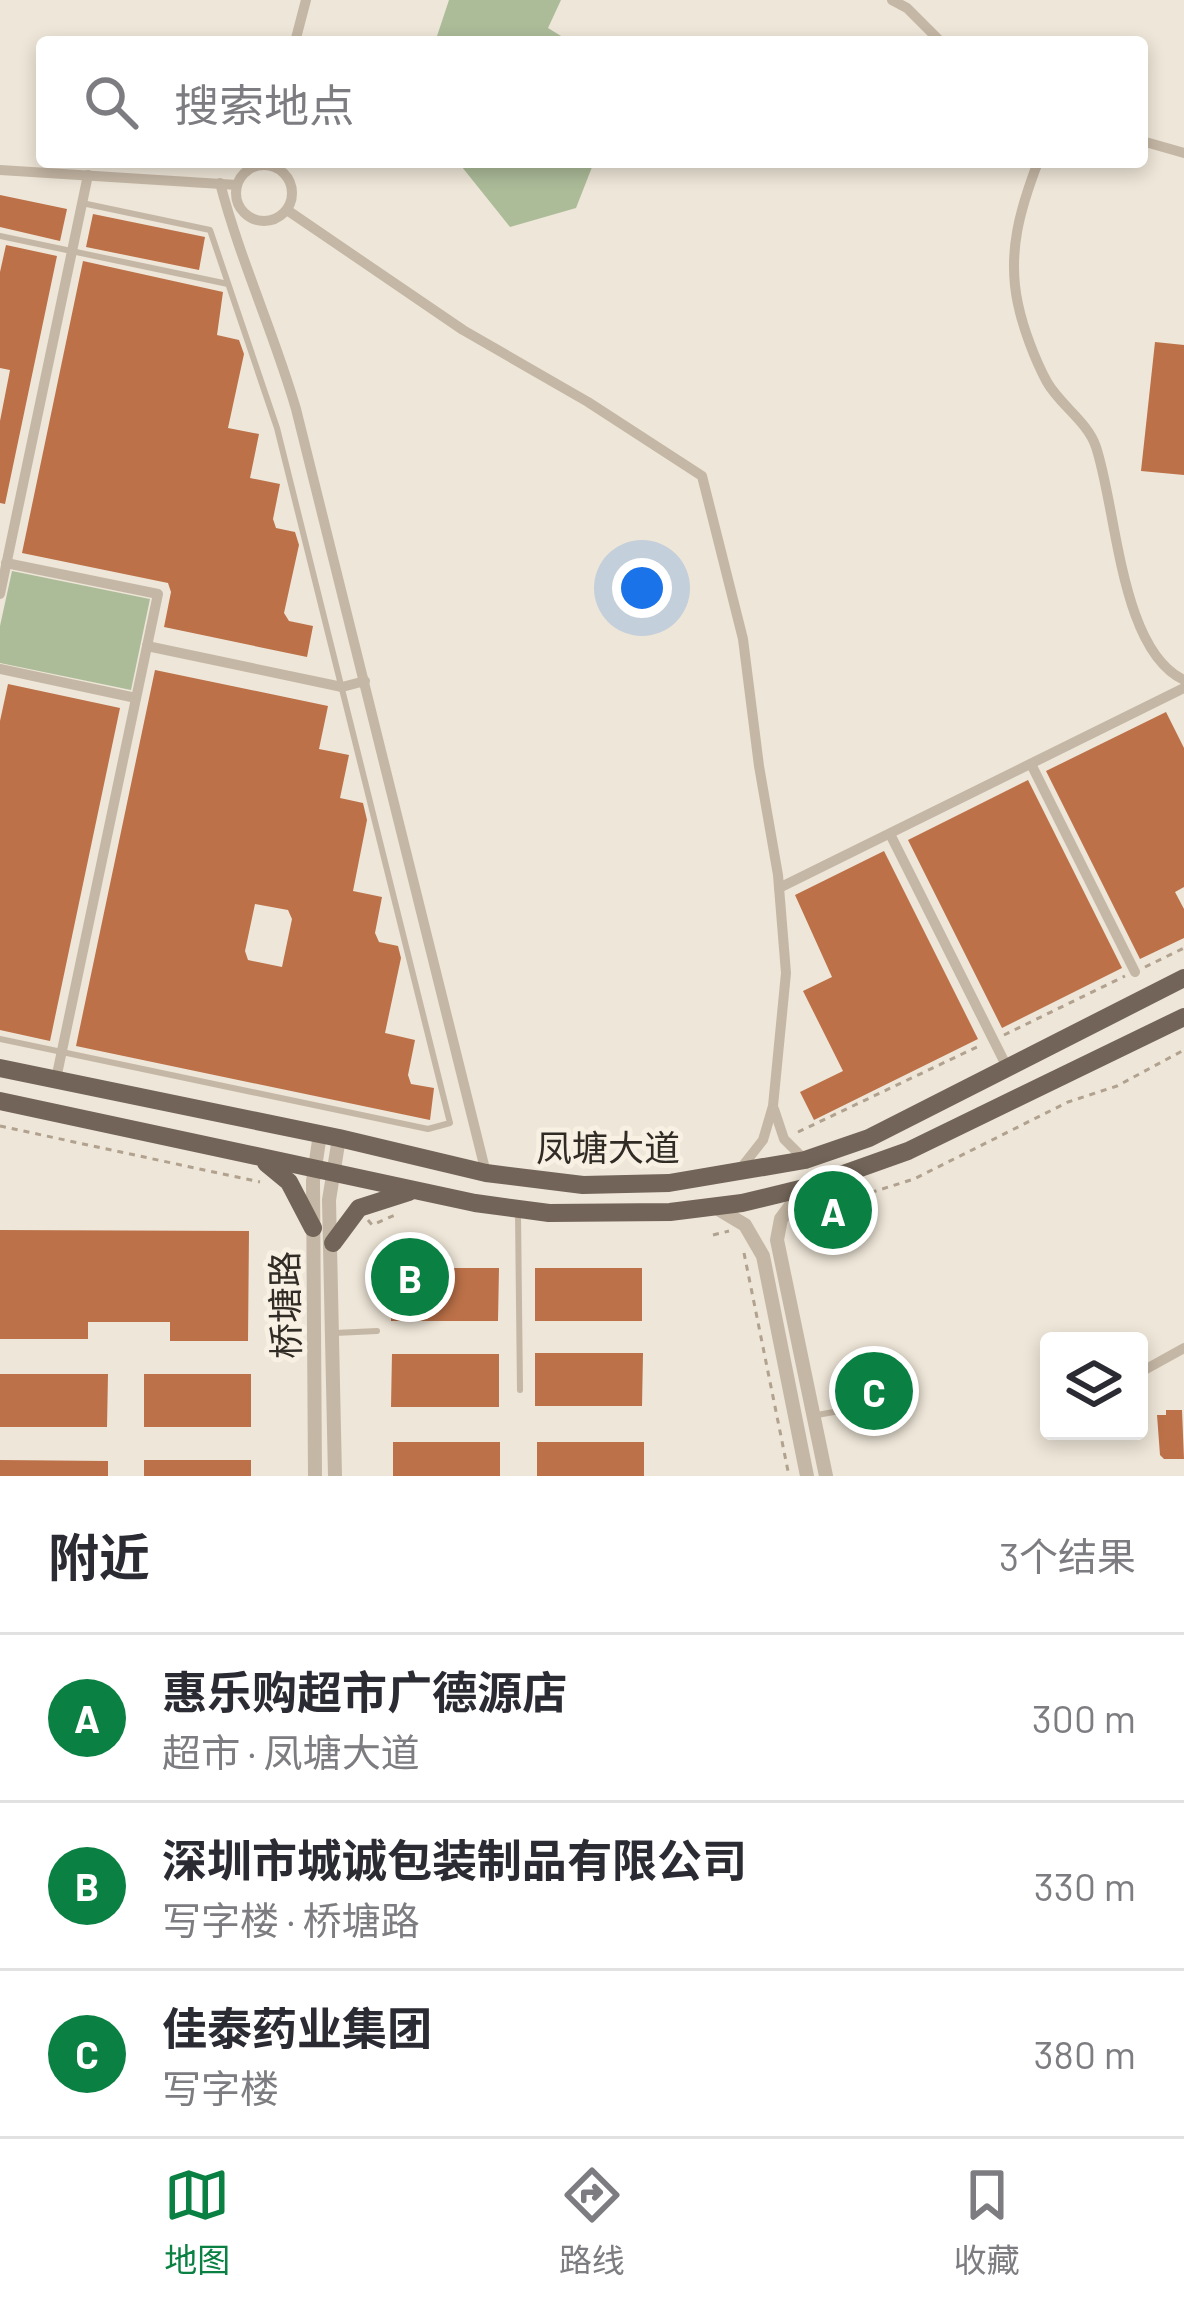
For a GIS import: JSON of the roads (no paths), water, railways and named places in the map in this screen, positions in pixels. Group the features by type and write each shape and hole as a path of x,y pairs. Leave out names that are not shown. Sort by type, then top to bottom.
{"main road":[{"name":"凤塘大道","path":"0,1068 486,1173 584,1185 669,1183 805,1160 904,1123 1183,982"},
{"name":"凤塘大道","path":"0,1101 518,1210 629,1214 716,1207 804,1188 895,1157 1184,1017"},
{"path":"251,1154 289,1182 313,1228"},
{"path":"333,1243 359,1208 416,1190"}],"street":[{"path":"297,36 306,0"},
{"path":"892,0 907,8 934,36"},
{"path":"1148,143 1184,153"},
{"path":"253,168 238,184 238,204 248,217 269,221 287,210 293,194 289,178 275,168"},
{"path":"779,888 1184,684 1168,672 1140,629 1095,442 1048,383 1018,306 1012,254 1020,211 1036,168"},
{"path":"0,170 238,184"},
{"path":"0,593 88,176"},
{"path":"220,184 296,409 486,1173"},
{"path":"287,210 463,330 588,402 702,476 743,640 779,888 786,973 773,1106 763,1140 735,1174"},
{"path":"7,563 158,595 56,1079"},
{"path":"147,646 342,687 365,681"},
{"path":"0,669 136,698"},
{"path":"1031,764 1135,972"},
{"path":"890,834 1008,1069"},
{"path":"773,1106 784,1139 805,1160"},
{"name":"桥塘路","path":"315,1476 313,1228 329,1136"},
{"name":"桥塘路","path":"322,1170 333,1243 335,1476"},
{"path":"804,1188 781,1219 778,1252 826,1476"},
{"path":"716,1207 745,1225 763,1256 807,1476"},
{"path":"1148,1367 1184,1348"}],"lane":[{"path":"0,1040 428,1129 450,1123 278,428 210,230 82,203"},
{"path":"0,236 228,284"},
{"path":"518,1210 520,1390"},
{"path":"334,1333 377,1331"},
{"path":"814,1416 862,1407 874,1391"}],"place":[{"name":"惠乐购超市广德源店","path":"833,1210"},
{"name":"深圳市城诚包装制品有限公司","path":"410,1277"},
{"name":"佳泰药业集团","path":"874,1391"}]}
